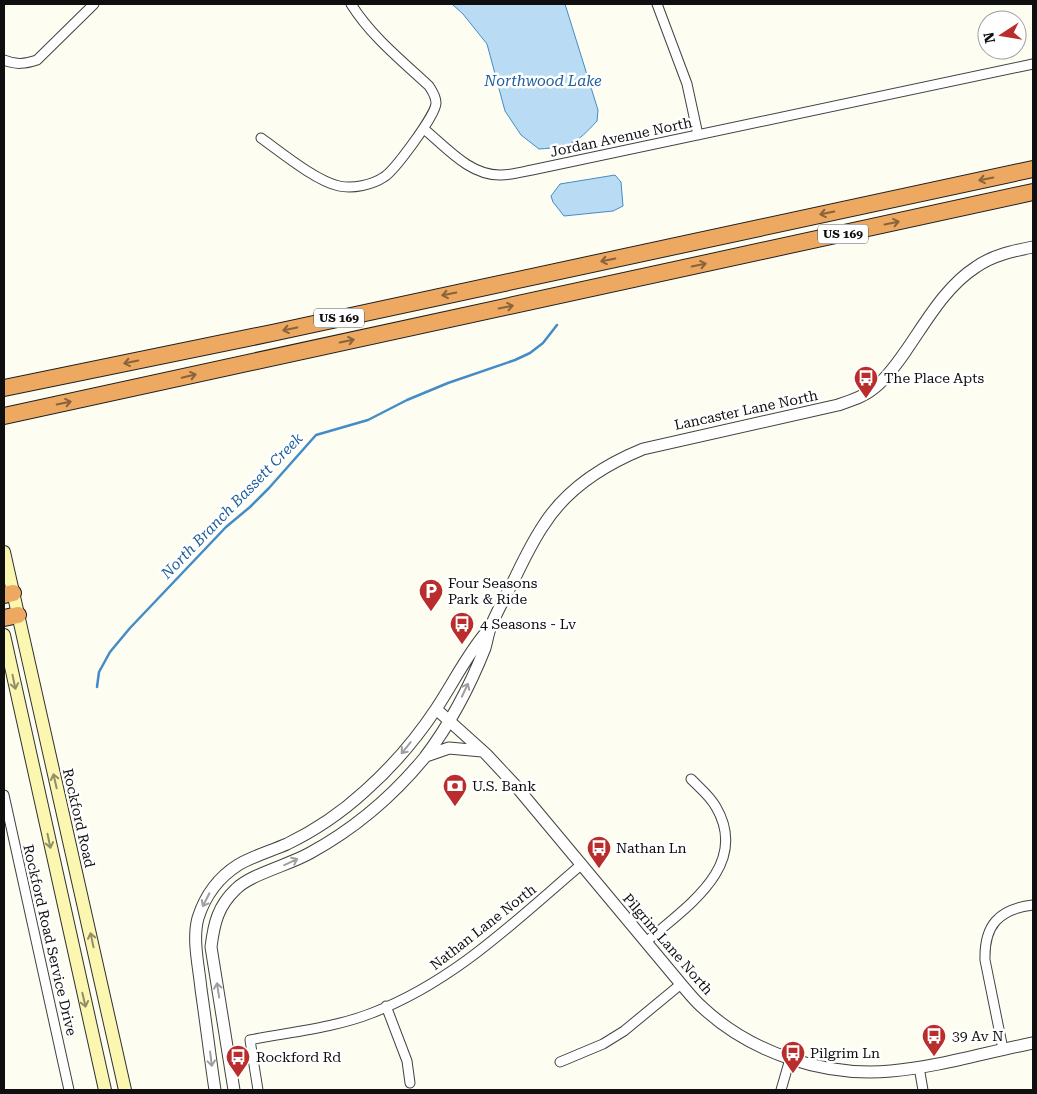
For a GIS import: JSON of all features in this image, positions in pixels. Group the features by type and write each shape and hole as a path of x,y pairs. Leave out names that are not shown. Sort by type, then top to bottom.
{"highway":[{"name":"US 169","path":"4,388 272,333 1033,169"},
{"name":"US 169","path":"4,416 1033,192"}],"main road":[{"name":"Rockford Road","path":"4,552 11,617 125,1090"},
{"path":"4,635 105,1090"}],"street":[{"path":"4,60 14,64 27,64 37,60 94,4"},
{"path":"261,138 325,182 340,187 356,187 385,177 424,129 434,112 436,103 434,93 374,34 351,4"},
{"path":"657,4 686,84 698,135"},
{"name":"Jordan Avenue North","path":"424,129 465,164 488,174 501,175 1033,64"},
{"name":"Lancaster Lane North","path":"234,1090 211,947 214,925 222,907 235,890 246,881 309,854 357,823 388,797 424,757 450,722 485,647 490,627 530,546 560,504 578,487 620,458 653,446 838,405 856,399 873,390 888,376 956,282 976,266 995,256 1033,247"},
{"name":"Lancaster Lane North","path":"214,1090 196,948 198,920 203,904 211,890 224,875 239,864 288,843 332,817 386,772 436,709 476,644 490,627"},
{"name":"Pilgrim Lane North","path":"436,709 482,751 515,785 702,1007 748,1040 790,1059 832,1069 862,1072 891,1071 919,1067 1033,1043"},
{"path":"424,757 439,750 450,748 482,751"},
{"path":"646,942 712,882 720,868 726,838 723,823 717,808 691,779"},
{"name":"Rockford Road Service Drive","path":"4,795 69,1090"},
{"name":"Nathan Lane North","path":"258,1090 250,1040 344,1022 372,1013 433,984 461,966 582,864"},
{"path":"1003,1049 985,960 986,936 992,925 1010,910 1033,905"},
{"path":"560,1062 596,1048 624,1031 681,984"},
{"path":"386,1006 404,1050 410,1083"},
{"path":"781,1090 790,1059"},
{"path":"919,1067 923,1090"}],"water":[{"name":"Northwood Lake","path":"452,4 565,4 598,110 597,121 572,143 558,147 539,149 521,135 505,111 487,44 463,14"},
{"path":"615,175 621,182 623,206 613,211 564,216 553,202 551,196 560,184"}],"waterway":[{"name":"North Branch Bassett Creek","path":"97,687 99,672 110,652 130,628 226,527 269,488 316,435 368,420 407,400 448,383 515,360 530,353 543,343 557,325"}],"place":[{"name":"The Place Apts","path":"866,399"},
{"name":"Four Seasons Park & Ride","path":"431,612"},
{"name":"4 Seasons - Lv","path":"462,645"},
{"name":"U.S. Bank","path":"455,807"},
{"name":"Nathan Ln","path":"599,869"},
{"name":"39 Av N","path":"934,1057"},
{"name":"Pilgrim Ln","path":"793,1074"},
{"name":"Rockford Rd","path":"238,1078"}]}
